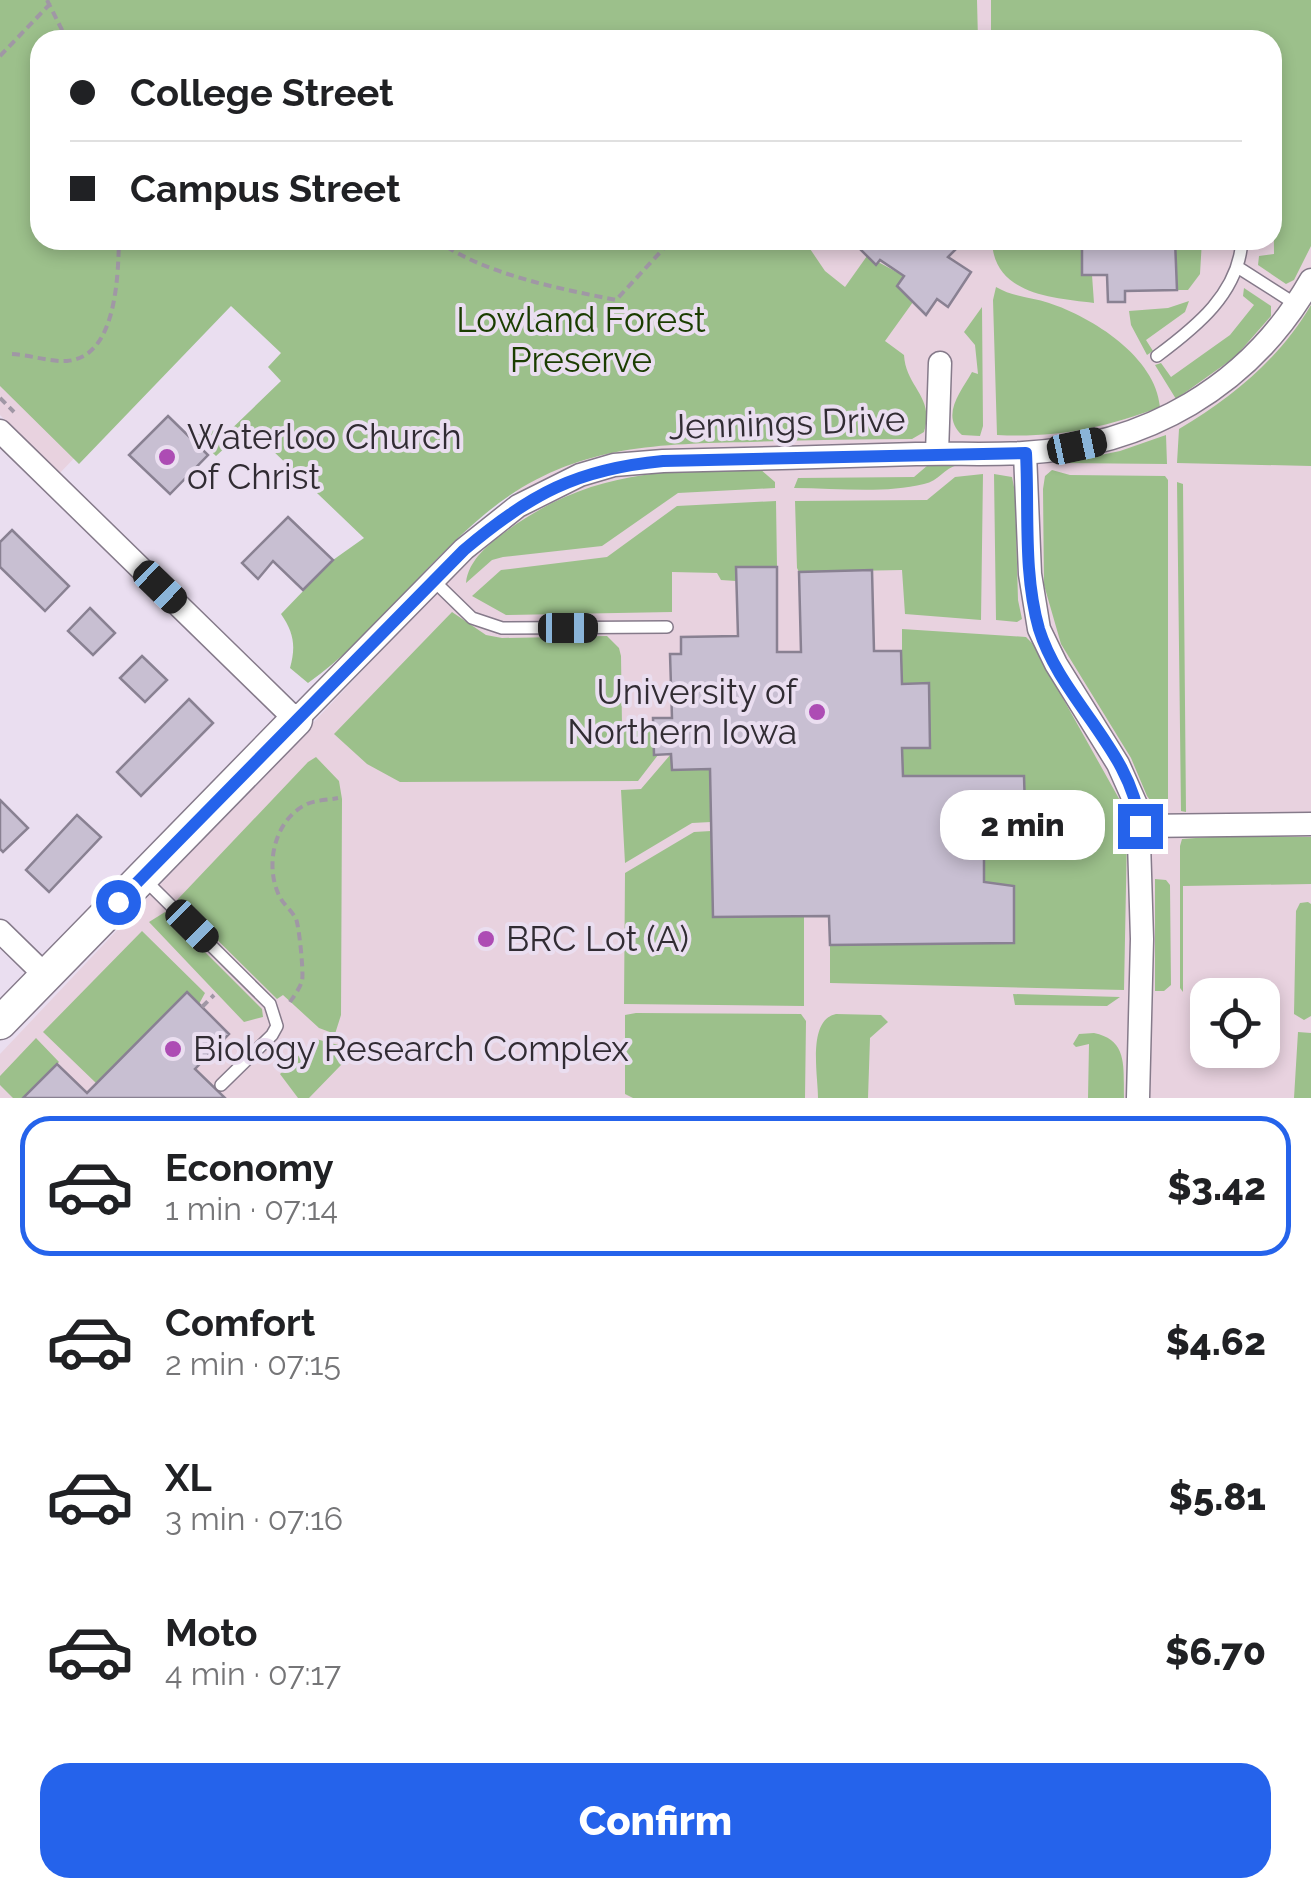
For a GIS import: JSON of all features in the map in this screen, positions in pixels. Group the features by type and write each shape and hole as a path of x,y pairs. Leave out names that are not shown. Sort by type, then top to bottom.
{"street":[{"name":"Jennings Drive","path":"296,720 464,550 537,493 614,466 1026,453 1120,436 1188,408 1248,364 1297,304 1311,280"},
{"path":"938,453 940,363"},
{"path":"0,430 296,720 0,1024"},
{"path":"1026,453 1030,574 1039,629 1133,792 1140,826 1138,1098"},
{"path":"1140,826 1311,824"},
{"path":"0,931 46,976"}],"lane":[{"path":"1156,356 1208,313 1238,268 1241,250"},
{"path":"1238,268 1297,304"},
{"path":"434,582 472,618 502,628 667,627"},
{"path":"142,877 270,1004 276,1015 277,1026 272,1035 221,1085"}],"path":[{"path":"0,56 49,2 62,30"},
{"path":"12,354 69,361 88,351 106,329 118,290 119,250"},
{"path":"450,250 518,276 616,300 662,250"},
{"path":"290,1002 302,980 302,968 296,919 282,904 272,876 274,850 282,828 299,809 310,802 338,798"},
{"path":"202,1007 214,995"}],"shaded area":[{"name":"University of Northern Iowa","path":"0,0 1311,0 1311,1098 0,1098 0,1054 518,506 516,489 277,250 1282,250 1282,30 30,30 30,250 273,250 58,475 0,415"}],"green space":[{"name":"Lowland Forest Preserve","path":"0,0 977,0 978,30 30,30 30,250 811,250 825,271 845,287 867,256 904,276 897,286 913,302 885,341 904,355 926,409 924,432 912,439 644,448 610,453 547,474 516,491 462,534 355,644 308,683 290,668 293,640 281,614 333,560 364,538 248,427 216,456 196,437 207,425 222,438 281,381 268,367 281,353 231,306 79,464 0,386"},
{"path":"991,0 1311,0 1311,246 1294,280 1286,284 1258,265 1259,256 1282,250 1282,30 991,30"},
{"path":"994,250 1082,250 1082,275 1092,275 1094,303 1027,290 1002,272"},
{"path":"1175,250 1201,250 1200,274 1188,290 1177,290"},
{"path":"996,287 1066,309 1102,329 1147,372 1160,407 1080,430 997,435 993,300"},
{"path":"1244,288 1271,306 1271,316 1235,357 1176,399 1155,365 1161,363 1171,377 1230,335 1254,305 1243,296"},
{"path":"1189,301 1185,312 1146,340 1153,351 1147,355 1131,325 1129,311 1168,308"},
{"path":"1311,305 1311,466 1177,463 1179,429 1253,375 1285,342"},
{"path":"982,307 983,426 980,436 962,435 953,420 955,404 972,372 978,374 975,345 964,332"},
{"path":"1166,435 1167,464 1062,463 1120,451"},
{"path":"928,465 958,465 929,482 909,487 794,488 798,478 914,477"},
{"path":"759,468 775,482 775,488 678,493 602,546 503,557 492,560 466,583 475,560 494,541 538,510 568,496 598,485 659,473"},
{"path":"1052,470 1070,475 1165,476 1168,480 1168,810 1153,804 1147,796 1131,758 1061,644 1044,585 1043,489 1045,476"},
{"path":"983,474 981,620 905,614 902,570 799,572 795,501 927,500 955,477"},
{"path":"994,474 1012,477 1015,492 1022,619 1017,622 996,620"},
{"path":"1177,482 1183,484 1186,812 1181,811"},
{"path":"776,501 777,567 737,567 736,581 721,580 717,573 672,572 672,612 506,615 472,596 501,570 607,557 677,506"},
{"path":"452,612 486,635 502,638 607,636 621,656 622,726 653,727 654,754 658,755 638,781 400,782 367,764 334,734"},
{"path":"902,629 1026,637 1032,643 1122,804 1127,835 1124,990 830,983 830,945 1014,887 984,882 984,839 1023,840 1024,777 903,776 902,748 930,747 929,684 902,684"},
{"path":"671,754 672,770 710,769 711,822 692,823 625,863 621,790 641,789"},
{"path":"316,757 339,781 342,799 341,1015 335,1034 319,1028 283,995 277,999 177,900"},
{"path":"711,831 804,916 804,1006 624,1004 625,873 694,832"},
{"path":"1311,837 1311,884 1183,886 1183,992 1180,846 1182,839"},
{"path":"1155,879 1166,880 1170,885 1171,985 1164,991 1155,991"},
{"path":"1308,902 1311,1016 1304,1020 1294,1014 1296,911 1300,903"},
{"path":"165,912 262,1009 263,1017 244,1022 149,922"},
{"path":"142,931 205,993 199,1004 187,993 96,1083 43,1032"},
{"path":"1013,994 1120,997 1107,1006 1015,1005"},
{"path":"801,1014 806,1021 805,1098 633,1098 625,1094 625,1015"},
{"path":"836,1014 881,1015 888,1022 870,1038 868,1098 818,1098 818,1037 827,1018"},
{"path":"1298,1032 1311,1033 1311,1098 1294,1098"},
{"path":"1094,1033 1119,1049 1124,1098 1088,1098 1089,1044 1073,1044 1079,1034"},
{"path":"36,1038 59,1062 23,1098 13,1098 0,1085 0,1076"},
{"path":"316,1039 342,1046 342,1064 309,1098 298,1098 280,1074"}],"building":[{"path":"861,250 955,250 948,257 971,272 948,307 937,299 926,315 897,286 904,276 880,260 876,265"},
{"path":"1082,250 1175,250 1177,290 1125,291 1125,302 1108,302 1107,275 1082,275"},
{"path":"168,416 208,455 170,494 129,455"},
{"path":"288,517 333,560 303,590 273,561 258,579 242,563"},
{"path":"12,530 69,586 45,611 0,567 0,542"},
{"path":"736,567 777,567 777,652 801,652 799,572 872,570 874,651 901,651 902,684 929,683 930,748 902,748 903,776 1024,776 1026,841 984,839 984,882 1014,886 1014,943 830,945 829,916 713,917 710,769 672,770 671,754 654,755 653,718 672,718 670,654 681,654 681,637 738,636"},
{"path":"90,608 115,633 93,655 68,631"},
{"path":"142,656 167,680 145,702 120,678"},
{"path":"189,699 213,723 141,796 117,772"},
{"path":"0,800 28,828 3,852 0,849"},
{"path":"77,815 101,837 49,892 26,870"},
{"name":"Biology Research Complex","path":"187,992 229,1034 195,1069 225,1098 23,1098 57,1064 87,1093"}],"place":[{"name":"Waterloo Church of Christ","path":"167,457"},
{"name":"University of Northern Iowa","path":"817,712"},
{"name":"BRC Lot (A)","path":"486,939"},
{"name":"Biology Research Complex","path":"173,1049"}],"route":[{"path":"118,902 464,550 499,520 537,493 580,475 614,466 663,461 1026,453 1030,574 1039,629 1133,792 1140,826"}]}
